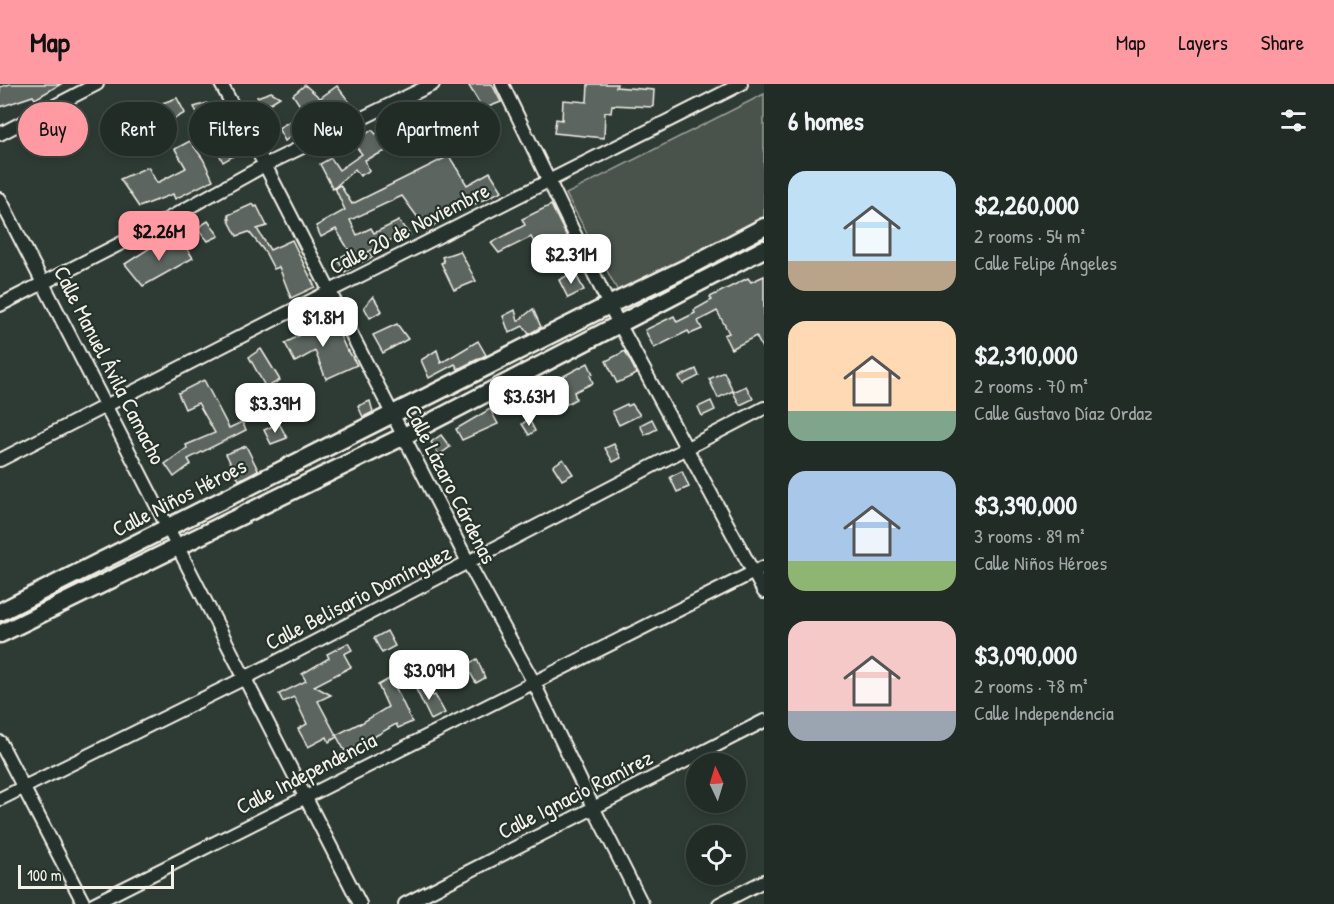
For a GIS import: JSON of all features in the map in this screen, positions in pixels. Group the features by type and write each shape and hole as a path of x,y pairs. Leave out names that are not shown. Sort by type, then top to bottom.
{"street":[{"path":"0,134 97,84"},
{"name":"Calle Lázaro Cárdenas","path":"221,84 330,291 402,437 533,681 642,904"},
{"path":"0,304 157,225 265,165 433,84"},
{"path":"502,84 609,305 685,449 759,569 764,592"},
{"name":"Calle 20 de Noviembre","path":"0,460 741,84"},
{"name":"Calle Manuel Ávila Camacho","path":"0,199 360,904"},
{"name":"Calle Niños Héroes","path":"0,612 764,227"},
{"name":"Calle Niños Héroes","path":"0,634 402,437 764,249"},
{"name":"Calle Belisario Domínguez","path":"0,799 469,564 764,408"},
{"name":"Calle Independencia","path":"93,904 759,569"},
{"name":"Calle Ignacio Ramírez","path":"405,904 764,721"},
{"path":"0,742 84,904"},
{"path":"719,904 764,881"}],"shaded area":[{"path":"764,94 764,225 621,297 566,194"}],"building":[{"path":"10,84 61,84 35,99 33,96 0,107 0,87"},
{"path":"492,84 501,102 479,102 469,86"},
{"path":"588,84 617,84 616,87 654,90 653,107 612,105 611,113 605,112 604,138 554,133 556,119 562,120 563,100 587,102"},
{"path":"305,85 320,98 337,86 349,102 298,102 293,95"},
{"path":"271,92 280,97 272,102 260,102 257,97"},
{"path":"177,98 185,113 177,117 177,102 165,102"},
{"path":"292,120 292,135 285,141 280,132 280,127"},
{"path":"372,130 376,134 376,155 365,160 369,171 360,176 355,169 333,189 320,164 331,158 339,170 359,156 364,156 364,135"},
{"path":"189,142 189,156 201,156 213,180 175,199 173,194 139,207 120,179 148,167 157,183 186,168 177,152 177,148"},
{"path":"220,156 233,156 223,162"},
{"path":"449,156 467,185 490,172 502,191 475,204 472,198 427,230 402,196 350,220 357,235 371,228 374,233 399,221 410,235 396,243 394,238 368,252 373,257 345,272 337,259 350,252 336,229 321,237 316,226 345,210 335,188 340,185 352,204"},
{"path":"253,204 257,206 267,226 257,229 270,250 292,240 315,287 291,298 279,267 274,269 265,252 249,232 237,236 228,215"},
{"path":"551,205 574,251 547,265 531,237 499,253 491,243 525,225 522,219"},
{"path":"208,221 219,236 208,241 197,228"},
{"path":"181,239 193,258 143,286 125,264 153,246 157,253"},
{"path":"460,251 476,281 454,290 441,263 444,262 442,257"},
{"path":"572,273 576,275 584,290 568,298 559,280"},
{"path":"764,276 764,352 756,336 731,349 724,335 729,333 717,311 698,321 702,329 690,334 688,331 654,348 645,330 674,316 677,322 695,313 694,310 712,300 710,297 748,278 751,282"},
{"path":"373,296 382,311 370,318 364,307"},
{"path":"533,309 541,327 529,334 523,326 509,333 503,316 515,310 518,321"},
{"path":"331,316 347,351 357,365 326,379 315,351 295,362 285,343 308,331 306,327"},
{"path":"397,324 408,339 383,353 373,335"},
{"path":"478,341 486,355 458,369 455,364 429,378 421,360 437,350 441,363"},
{"path":"261,349 280,380 266,388 249,357"},
{"path":"625,351 637,374 617,383 606,361"},
{"path":"588,363 593,374 590,375 593,383 574,392 576,399 551,413 539,389"},
{"path":"696,369 699,376 683,384 679,377"},
{"path":"724,372 733,391 718,398 709,379"},
{"path":"204,380 229,428 242,422 246,430 188,459 191,464 174,477 165,464 187,448 186,445 215,433 198,403 185,409 178,393"},
{"path":"746,386 753,399 740,405 733,392"},
{"path":"370,401 373,412 363,417 358,406"},
{"path":"711,401 715,410 702,416 698,407"},
{"path":"627,404 628,406 632,404 640,415 619,425 612,411"},
{"path":"490,409 498,424 462,440 456,429"},
{"path":"529,419 535,431 529,435 522,424"},
{"path":"652,419 657,429 645,435 640,425"},
{"path":"279,423 287,438 271,444 264,430"},
{"path":"441,435 450,447 439,455 431,442"},
{"path":"614,444 621,458 613,462 605,448"},
{"path":"246,446 258,470 239,480 226,454"},
{"path":"563,459 573,474 562,480 553,466"},
{"path":"682,471 689,487 677,492 670,477"},
{"path":"387,631 395,646 382,653 374,638"},
{"path":"348,643 352,650 344,654 351,667 314,686 331,695 318,701 337,737 329,742 327,737 308,747 298,729 307,724 294,697 283,702 279,694 306,681 302,674 329,658 327,654"},
{"path":"477,659 485,678 476,683 466,665"},
{"path":"391,678 412,722 398,728 396,724 346,753 336,735 388,707 378,685"},
{"path":"424,680 445,713 431,720 414,685"}]}
